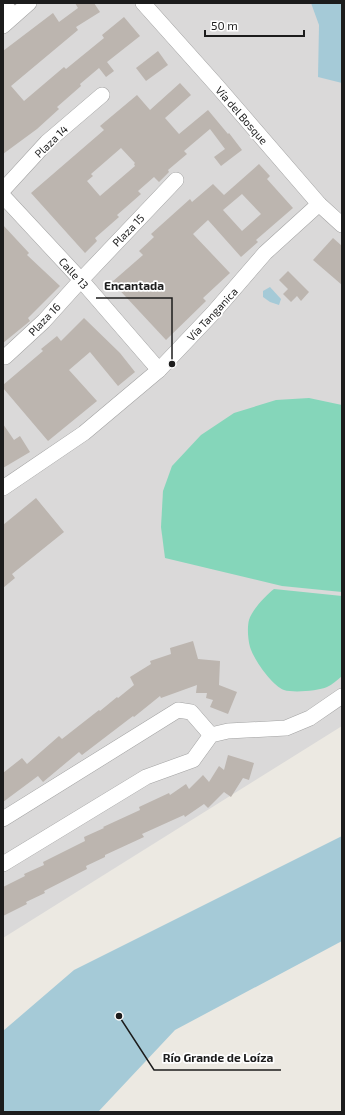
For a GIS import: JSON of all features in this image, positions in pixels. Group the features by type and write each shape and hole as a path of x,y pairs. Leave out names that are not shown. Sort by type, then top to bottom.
{"street":[{"path":"3,3 14,16"},
{"path":"3,26 29,3"},
{"name":"Vía del Bosque","path":"143,3 319,204 342,225"},
{"name":"Plaza 14","path":"3,190 47,142 102,95"},
{"name":"Plaza 15","path":"81,280 176,180"},
{"name":"Calle 13","path":"3,196 81,280 159,370"},
{"name":"Vía Tanganica","path":"3,488 84,433 159,370 214,312 265,253 319,204"},
{"name":"Plaza 16","path":"5,357 44,321 81,280"},
{"path":"3,864 146,777 193,760 211,735 228,731 286,728 310,718 342,696"},
{"path":"3,820 178,710 191,712 211,735"}],"shaded area":[{"path":"3,3 342,3 342,726 3,938"}],"green space":[{"path":"309,398 342,405 342,592 282,586 165,558 161,527 163,491 172,466 201,435 234,413 276,400"},
{"path":"274,589 342,596 342,676 333,684 318,690 284,690 269,678 255,658 249,641 249,620 260,603"}],"water":[{"path":"311,3 342,3 342,83 318,77 319,25"},
{"path":"270,287 281,299 279,305 270,302 263,297 263,291"},
{"path":"342,836 342,941 175,1030 98,1112 3,1112 3,1031 74,970"}],"building":[{"path":"75,3 94,3 100,12 76,27 78,30 11,86 24,101 64,67 66,69 104,38 102,35 124,17 140,36 107,62 114,71 106,77 99,68 80,84 81,86 57,107 59,109 37,129 3,154 3,51 53,13 59,22 78,8"},
{"path":"158,51 168,65 146,81 136,68"},
{"path":"180,83 191,95 165,118 179,134 208,110 242,150 221,166 214,157 225,149 210,129 184,151 187,154 168,170 169,172 159,182 154,177 138,191 141,194 117,215 119,217 95,238 97,241 85,253 31,193 104,130 100,126 137,95 150,110","holes":["121,148 135,163 135,166 100,196 87,181 93,176 91,174"]},
{"path":"259,164 270,176 267,179 293,208 256,240 258,242 241,257 208,220 193,234 230,273 203,298 206,301 166,340 112,282 143,255 139,251 154,237 151,234 190,199 192,202 213,184 224,195","holes":["242,194 261,214 242,231 223,210"]},
{"path":"3,225 29,253 27,255 60,286 28,318 30,321 3,343"},
{"path":"333,238 342,246 342,285 313,260"},
{"path":"288,271 309,292 301,301 297,296 291,302 283,294 288,289 279,280"},
{"path":"84,318 120,353 135,372 118,386 90,352 69,370 97,401 48,441 3,388 3,385 43,351 41,349 57,336 61,341"},
{"path":"3,424 14,440 20,436 30,452 3,468"},
{"path":"36,498 64,532 12,574 15,578 3,588 3,525"},
{"path":"193,641 198,659 220,661 219,685 237,692 228,714 210,707 213,700 206,698 207,693 196,693 197,685 161,698 160,696 82,755 79,752 43,782 38,776 3,802 3,773 22,758 27,764 59,736 62,739 99,710 100,711 117,697 118,698 134,685 130,677 151,664 150,661 171,654 170,648"},
{"path":"228,755 254,763 249,780 243,778 231,797 224,792 208,808 204,804 185,817 184,815 142,834 144,837 105,855 105,857 86,866 87,869 44,891 45,893 26,902 27,904 3,916 3,887 25,876 24,874 44,865 43,862 85,841 84,837 140,810 139,807 169,793 170,795 186,784 189,789 203,775 209,782 219,766 224,770"}],"place":[{"name":"Encantada","path":"172,364"},
{"name":"Río Grande de Loíza","path":"119,1016"}]}
